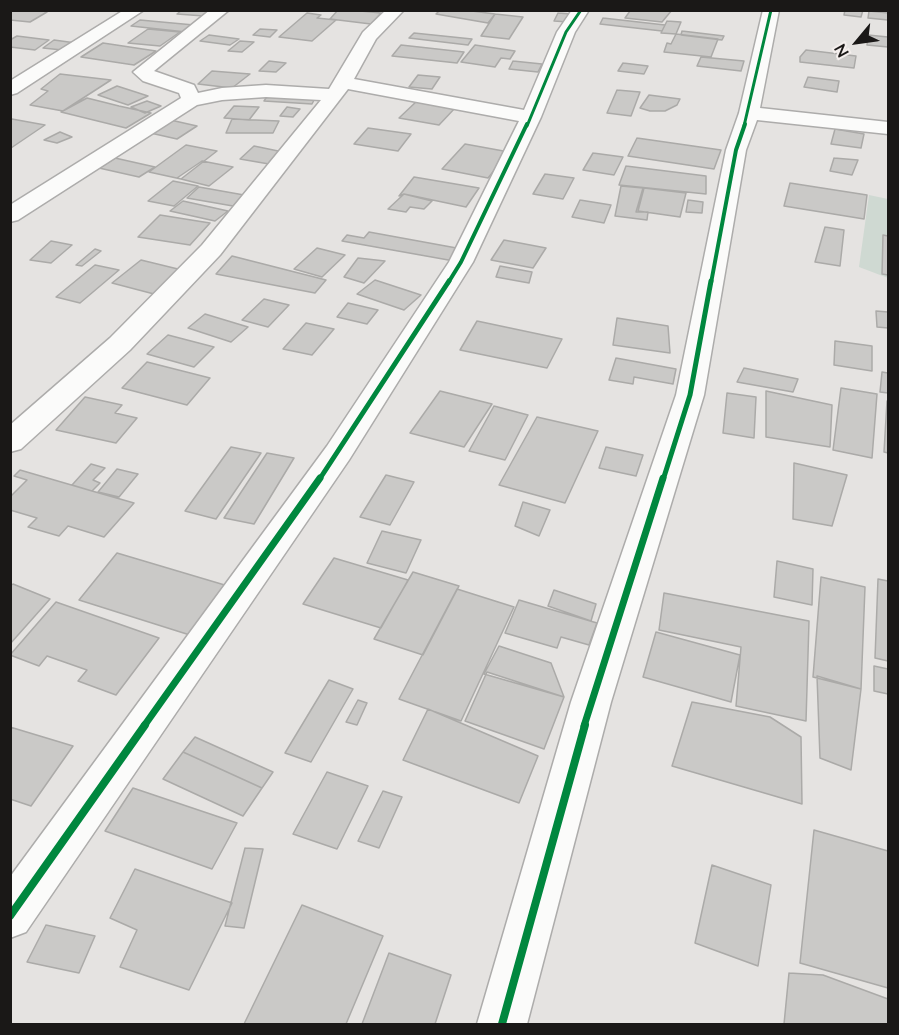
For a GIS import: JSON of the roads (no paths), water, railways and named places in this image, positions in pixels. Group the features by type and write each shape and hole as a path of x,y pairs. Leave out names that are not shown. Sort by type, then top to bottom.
{"street":[{"path":"10,89 136,10"},
{"path":"191,100 187,89 150,78 142,72 221,10"},
{"path":"10,442 120,344 211,250 339,89 369,36 396,10"},
{"path":"10,916 338,453 461,262 531,117 566,32 581,10"},
{"path":"502,1024 591,702 690,395 736,150 749,113 771,10"},
{"path":"10,215 191,100 222,94 339,89 531,117"},
{"path":"749,113 888,128"}]}
